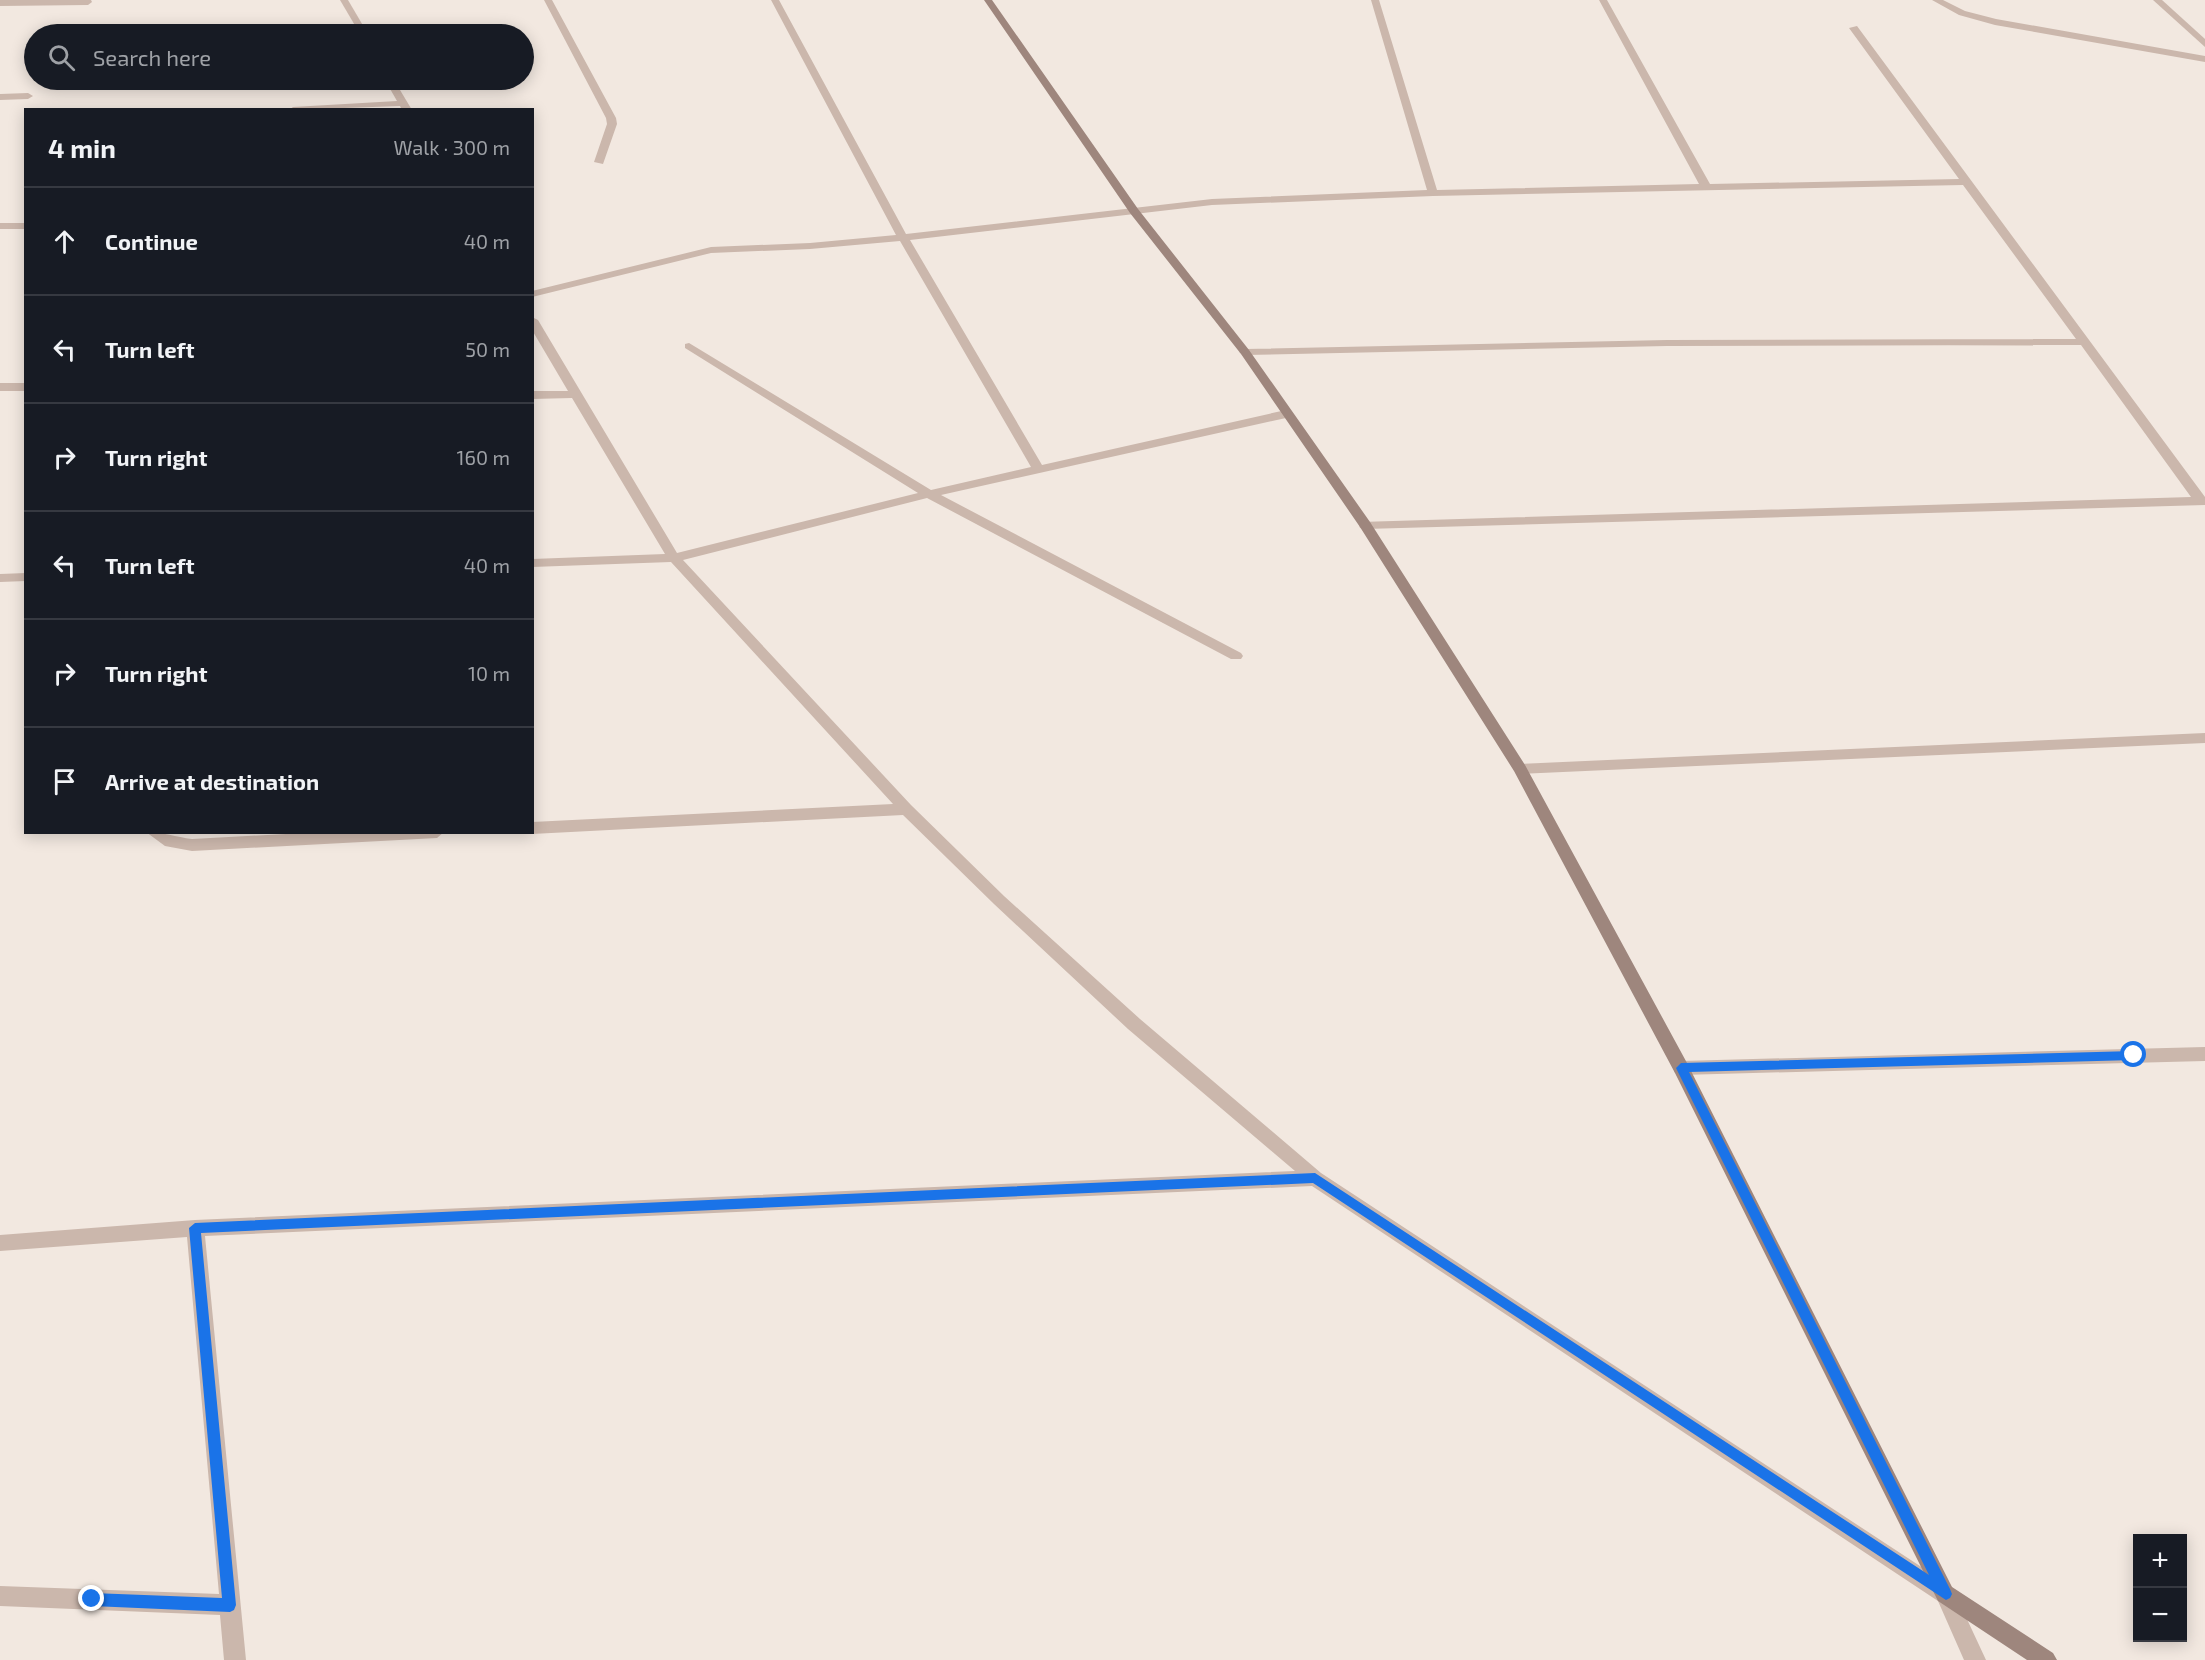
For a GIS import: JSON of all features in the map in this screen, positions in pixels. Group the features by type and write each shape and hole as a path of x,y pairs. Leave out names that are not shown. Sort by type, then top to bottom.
{"street":[{"path":"345,0 358,24"},
{"path":"548,0 611,118 612,124 599,162"},
{"path":"775,0 903,238 1038,469"},
{"path":"988,0 1134,211 1245,352 1365,525 1520,769 1681,1068 1946,1594 1975,1660"},
{"path":"1375,0 1433,193"},
{"path":"1603,0 1706,188"},
{"path":"1936,0 1962,13 1995,22 2205,59"},
{"path":"2157,0 2205,44"},
{"path":"0,3 88,2"},
{"path":"1854,28 1964,182 2203,501"},
{"path":"349,108 405,106 396,90"},
{"path":"0,97 28,96"},
{"path":"534,294 711,250 810,246 903,238 1212,202 1433,193 1964,182"},
{"path":"0,226 24,226"},
{"path":"534,323 674,558 906,809 999,900 1134,1024 1315,1178 2046,1660"},
{"path":"1245,352 1667,343 2086,342"},
{"path":"689,346 928,494 1236,656"},
{"path":"0,387 24,387"},
{"path":"534,395 576,394"},
{"path":"534,563 674,558 928,494 1286,414"},
{"path":"1365,525 2203,501"},
{"path":"0,578 24,578"},
{"path":"1520,769 2205,738"},
{"path":"534,828 906,809"},
{"path":"156,834 170,842 192,845 399,834"},
{"path":"1681,1068 2205,1054"},
{"path":"0,1243 195,1228 1315,1178"},
{"path":"195,1228 235,1660"},
{"path":"0,1596 230,1605"}],"route":[{"path":"92,1599 230,1605 195,1228 1315,1178 1946,1594 1681,1068 2134,1055"}]}
